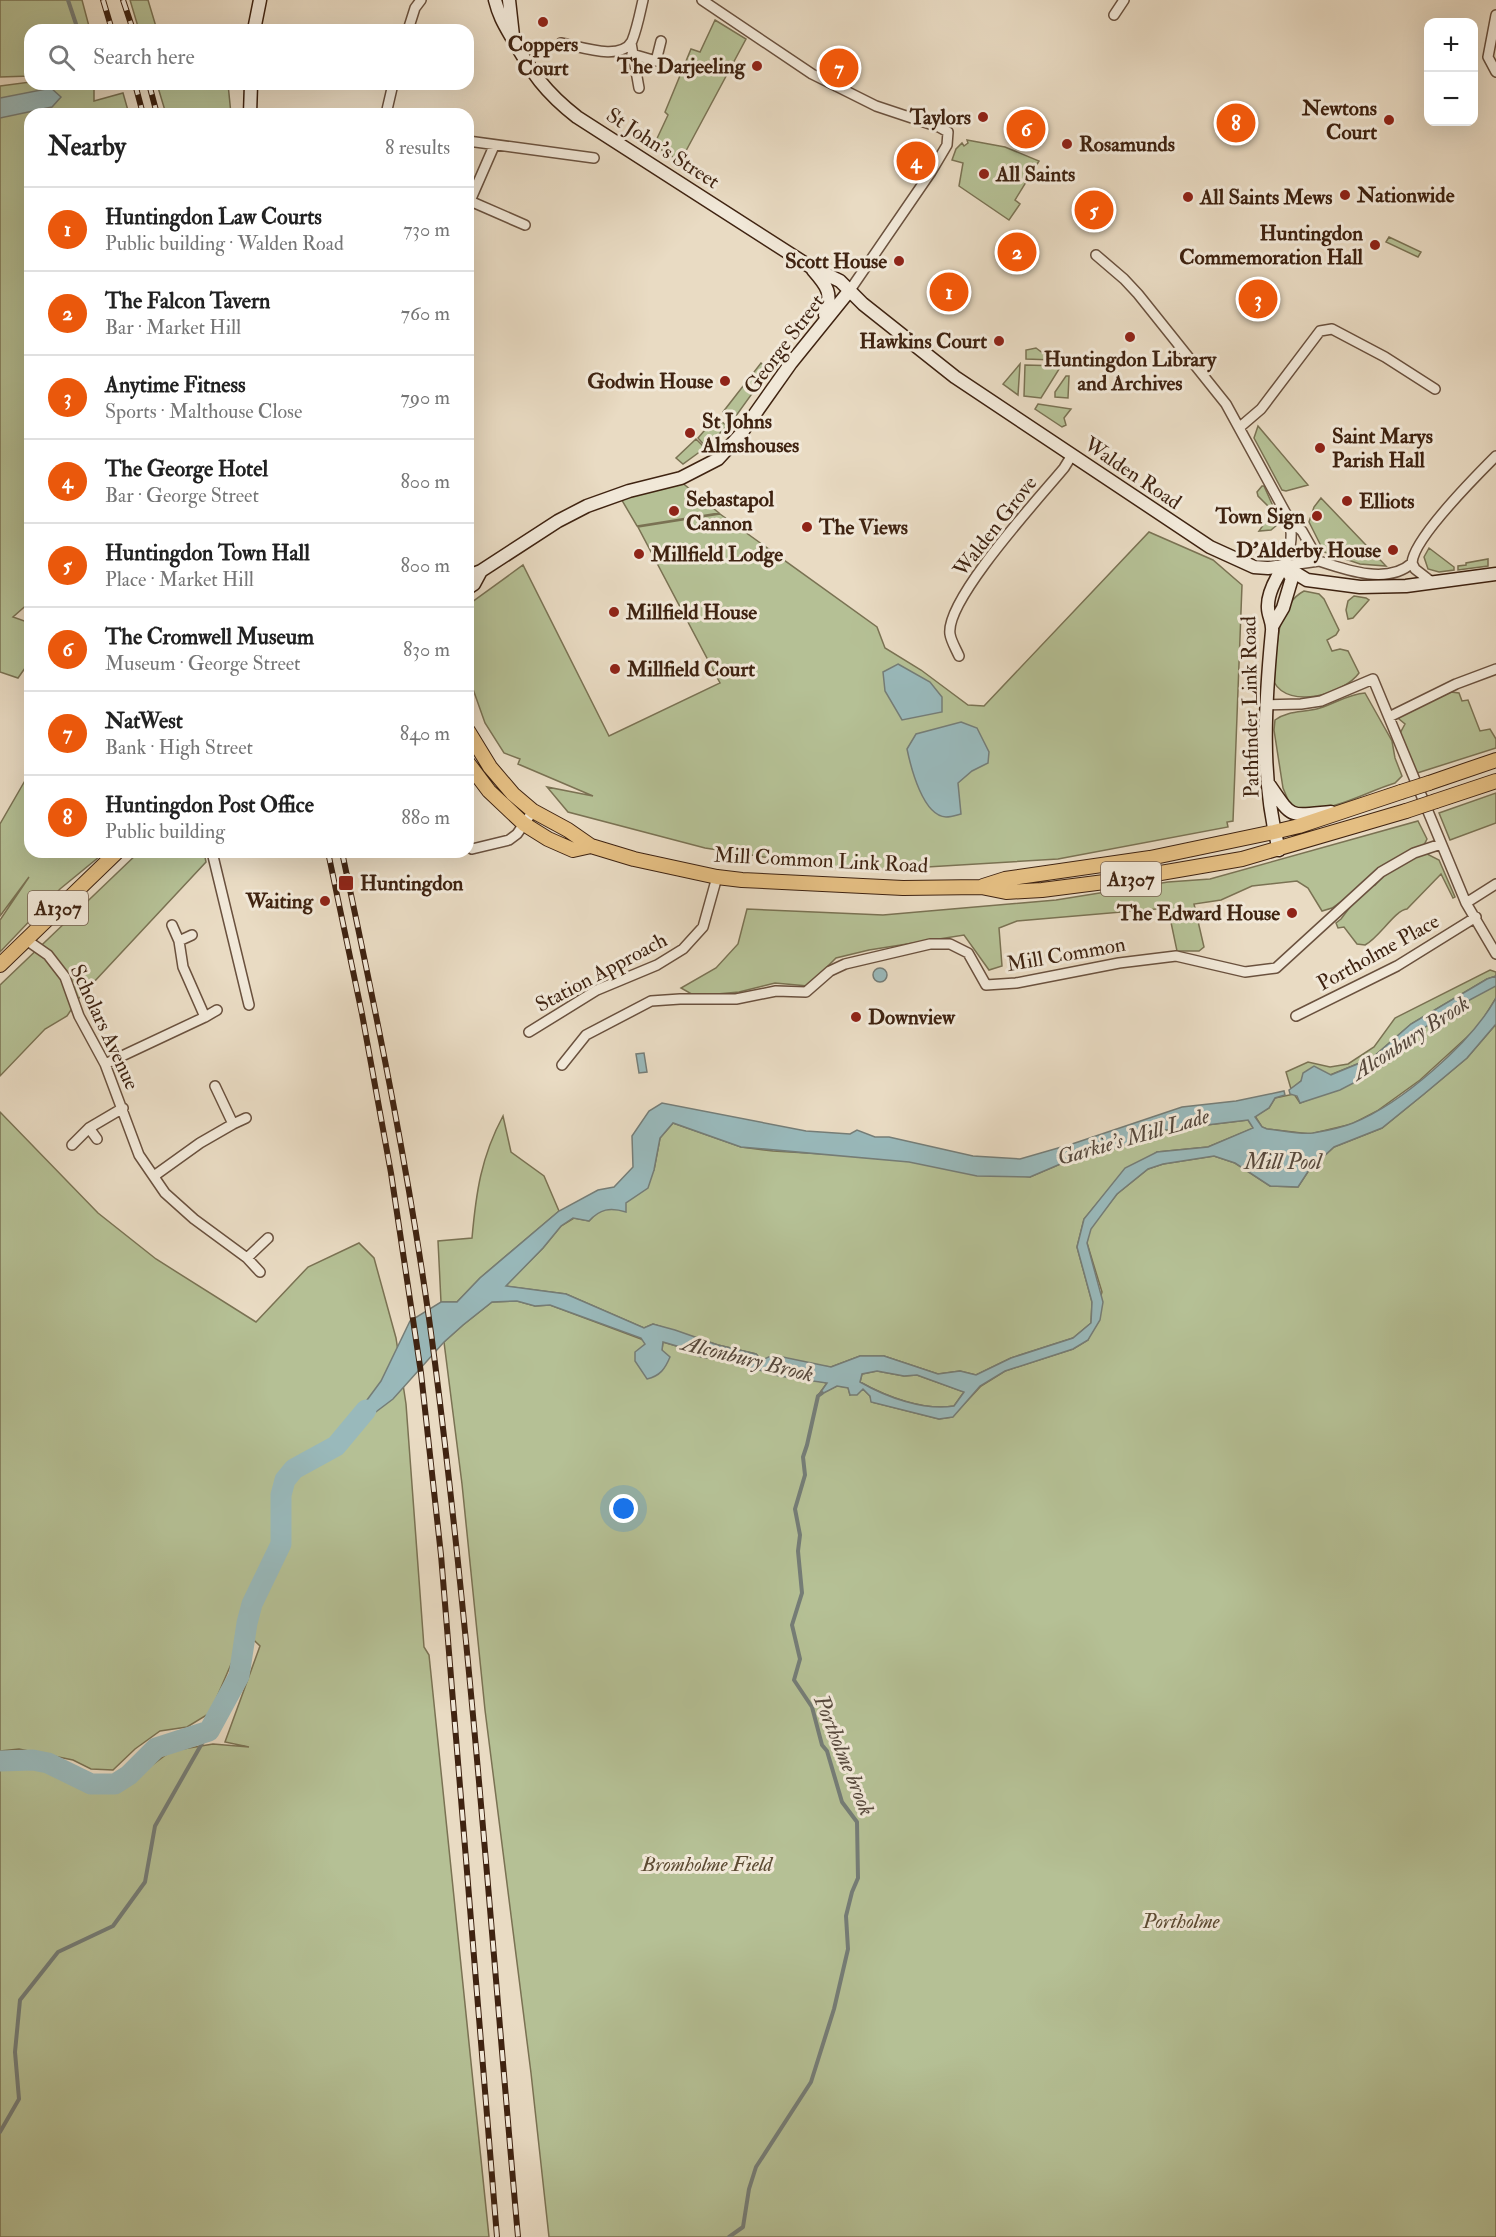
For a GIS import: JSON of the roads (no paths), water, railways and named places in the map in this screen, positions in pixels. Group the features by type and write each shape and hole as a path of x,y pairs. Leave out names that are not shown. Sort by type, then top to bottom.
{"main road":[{"path":"255,24 260,0"},
{"name":"St John's Street","path":"495,0 500,19 534,76 554,98 577,117 809,266 840,281 848,289"},
{"path":"509,0 513,40"},
{"path":"250,90 250,108"},
{"path":"809,266 828,288 829,300 821,325"},
{"name":"George Street","path":"481,571 558,521 587,506 629,491 681,478 706,466 730,448 848,289"},
{"name":"Walden Road","path":"848,289 955,377 1210,547 1254,567 1284,566"},
{"path":"1284,566 1306,580 1360,587 1433,583 1496,574"},
{"name":"Pathfinder Link Road","path":"1279,850 1267,782 1265,705 1273,625 1268,608 1274,581 1284,566"},
{"path":"474,574 481,571"},
{"path":"474,584 481,571"},
{"name":"Mill Common Link Road","path":"474,741 490,767 513,794 533,811 568,830 591,846 634,859 717,877 903,888 981,886 1005,879 1061,873 1150,858 1274,832"},
{"name":"A1307","path":"1274,832 1299,826 1496,760"},
{"name":"Mill Common Link Road","path":"474,771 489,791 524,824 548,839 573,849 591,846"},
{"name":"A1307","path":"1279,850 1496,781"},
{"path":"1267,782 1285,809 1291,813 1299,815 1338,812"},
{"name":"Mill Common Link Road","path":"981,886 1006,892 1053,889 1242,860 1279,850"},
{"name":"A1307","path":"0,965 111,858"}],"street":[{"path":"410,24 415,8 421,0"},
{"path":"639,88 631,43 643,0"},
{"name":"George Street","path":"702,0 812,74 892,113 939,127 948,134 946,145 898,222 848,289"},
{"path":"1114,15 1124,0"},
{"path":"1496,15 1488,57 1496,72"},
{"path":"632,54 656,61 661,40"},
{"path":"561,43 609,53 623,49 631,43"},
{"path":"387,108 392,90"},
{"path":"474,142 594,158"},
{"path":"474,192 494,146"},
{"path":"474,205 525,225"},
{"path":"1095,255 1131,286 1226,404 1240,427 1290,521 1293,536 1284,566 1319,561 1376,574 1397,572 1412,563"},
{"path":"1240,427 1261,409 1320,331 1332,329 1436,389"},
{"name":"Walden Grove","path":"959,656 950,633 958,605 978,572 1072,456"},
{"path":"1433,583 1415,569 1412,563 1415,551 1441,516 1496,456"},
{"path":"1290,521 1302,531 1319,561"},
{"path":"1389,717 1456,684 1496,669"},
{"path":"1265,705 1321,701 1373,680 1466,903 1476,916 1496,954"},
{"path":"474,848 508,840 517,834 533,811"},
{"name":"Mill Common","path":"562,1065 586,1035 651,1001 736,999 776,991 806,992 830,971 845,964 930,944 950,944 968,953 986,985 1016,983 1119,963 1176,956 1245,972 1276,968 1382,873 1414,853 1441,844"},
{"path":"213,858 249,1005"},
{"name":"Station Approach","path":"529,1032 597,990 657,965 683,949 703,927 717,877"},
{"path":"1466,903 1496,884"},
{"name":"Portholme Place","path":"1296,1016 1397,966 1476,916"},
{"path":"172,925 179,941 183,967 205,1017"},
{"path":"179,941 192,935"},
{"name":"Scholars Avenue","path":"25,939 48,955 65,977 80,1016 105,1064 139,1155 165,1193 194,1219 247,1258 260,1272"},
{"path":"105,1064 217,1010"},
{"path":"215,1086 233,1124"},
{"name":"Scholars Avenue","path":"72,1145 89,1128 123,1108"},
{"path":"154,1176 200,1143 246,1118"},
{"path":"89,1128 97,1139"},
{"path":"247,1258 268,1238"}],"water":[{"path":"41,90 53,90 61,97 52,107 24,108 24,113 0,118 0,98"},
{"path":"898,664 930,682 942,697 942,712 902,720 885,691 883,672"},
{"path":"961,722 977,728 989,752 988,763 972,771 958,783 961,814 946,817 938,815 931,809 919,790 907,749 916,734"},
{"path":"880,968 885,970 887,975 885,980 880,982 875,980 873,975 875,970"},
{"path":"1496,976 1496,986 1449,1011 1418,1032 1369,1075 1340,1090 1300,1103 1297,1096 1290,1094 1289,1090 1301,1081 1303,1073 1314,1066 1331,1075 1372,1058 1411,1024 1487,979"},
{"path":"1496,998 1496,1024 1467,1058 1382,1128 1334,1147 1309,1170 1298,1187 1270,1186 1235,1163 1214,1156 1163,1164 1148,1169 1117,1194 1091,1229 1087,1243 1103,1302 1100,1320 1088,1340 1073,1349 1005,1371 980,1386 953,1417 939,1419 871,1402 870,1396 863,1389 857,1395 850,1395 848,1388 837,1386 818,1396 827,1383 779,1376 711,1356 706,1358 683,1352 680,1347 663,1342 662,1350 670,1357 662,1371 647,1379 635,1361 635,1352 645,1344 641,1338 550,1305 535,1306 517,1301 492,1302 444,1342 393,1399 336,1442 381,1381 410,1321 441,1302 457,1302 480,1278 559,1211 598,1190 614,1187 633,1167 632,1136 649,1111 662,1103 806,1131 850,1134 857,1130 875,1137 889,1137 973,1156 1020,1159 1182,1107 1236,1101 1284,1091 1285,1095 1275,1098 1269,1108 1255,1117 1262,1127 1267,1129 1313,1133 1353,1123 1392,1102 1433,1070 1485,1016","holes":["1248,1120 1253,1128 1208,1147 1157,1152 1125,1168 1084,1219 1077,1247 1092,1302 1091,1323 1073,1338 1011,1358 976,1375 960,1371 938,1374 884,1356 860,1356 831,1367 773,1355 762,1360 756,1354 718,1345 653,1324 644,1328 566,1294 506,1286 561,1226 573,1218 589,1221 606,1210 626,1212 626,1203 648,1188 660,1138 673,1123 741,1147 909,1162 977,1176 1030,1177 1079,1156 1108,1151 1165,1130","877,1371 904,1376 917,1375 964,1392 954,1406 918,1405 893,1398 860,1382 862,1374"]},
{"path":"644,1053 647,1072 639,1073 636,1054"}],"waterway":[{"path":"68,0 76,24"},
{"name":"Portholme brook","path":"729,2237 743,2227 749,2189 756,2167 811,2082 834,2009 848,1949 846,1916 858,1878 857,1822 842,1802 827,1751 822,1745 812,1707 794,1680 800,1659 792,1625 802,1593 798,1551 800,1535 795,1509 805,1475 803,1457 818,1396 822,1393"},
{"name":"Alconbury Brook","path":"0,1761 33,1760 48,1763 91,1784 115,1784 129,1775 156,1748 209,1731 239,1676 252,1604 281,1544 281,1495 285,1480 294,1469 336,1446 366,1410"},
{"path":"0,2132 19,2099 15,2052 20,2000 58,1952 113,1926 145,1882 155,1826 209,1731"}],"railway":[{"path":"103,0 110,24"},
{"path":"123,0 131,24"},
{"path":"137,90 141,108"},
{"path":"151,90 155,108"},
{"path":"329,858 362,1014 391,1173 421,1373 441,1555 497,2237"},
{"path":"343,858 405,1170 435,1363 471,1690 518,2237"}],"place":[{"name":"Coppers Court","path":"543,22"},
{"name":"The Darjeeling","path":"757,66"},
{"name":"NatWest","path":"839,68"},
{"name":"Taylors","path":"983,117"},
{"name":"Newtons Court","path":"1389,120"},
{"name":"Huntingdon Post Office","path":"1236,123"},
{"name":"The Cromwell Museum","path":"1026,129"},
{"name":"Rosamunds","path":"1067,144"},
{"name":"The George Hotel","path":"916,161"},
{"name":"All Saints","path":"984,174"},
{"name":"Nationwide","path":"1345,195"},
{"name":"All Saints Mews","path":"1188,197"},
{"name":"Huntingdon Town Hall","path":"1094,210"},
{"name":"Huntingdon Commemoration Hall","path":"1375,245"},
{"name":"The Falcon Tavern","path":"1017,252"},
{"name":"Scott House","path":"899,261"},
{"name":"Huntingdon Law Courts","path":"949,292"},
{"name":"Anytime Fitness","path":"1258,299"},
{"name":"Huntingdon Library and Archives","path":"1130,337"},
{"name":"Hawkins Court","path":"999,341"},
{"name":"Godwin House","path":"725,381"},
{"name":"St Johns Almshouses","path":"690,433"},
{"name":"Saint Marys Parish Hall","path":"1320,448"},
{"name":"Elliots","path":"1347,501"},
{"name":"Sebastapol Cannon","path":"674,511"},
{"name":"Town Sign","path":"1317,516"},
{"name":"The Views","path":"807,527"},
{"name":"D'Alderby House","path":"1393,550"},
{"name":"Millfield Lodge","path":"639,554"},
{"name":"Millfield House","path":"614,612"},
{"name":"Millfield Court","path":"615,669"},
{"name":"Huntingdon","path":"346,883"},
{"name":"Waiting","path":"325,901"},
{"name":"The Edward House","path":"1292,913"},
{"name":"Downview","path":"856,1017"}],"water label":[{"name":"Garkie's Mill Lade","path":"1133,1136"},
{"name":"Mill Pool","path":"1283,1161"}],"park label":[{"name":"Bromholme Field","path":"707,1864"},
{"name":"Portholme","path":"1181,1921"}]}
